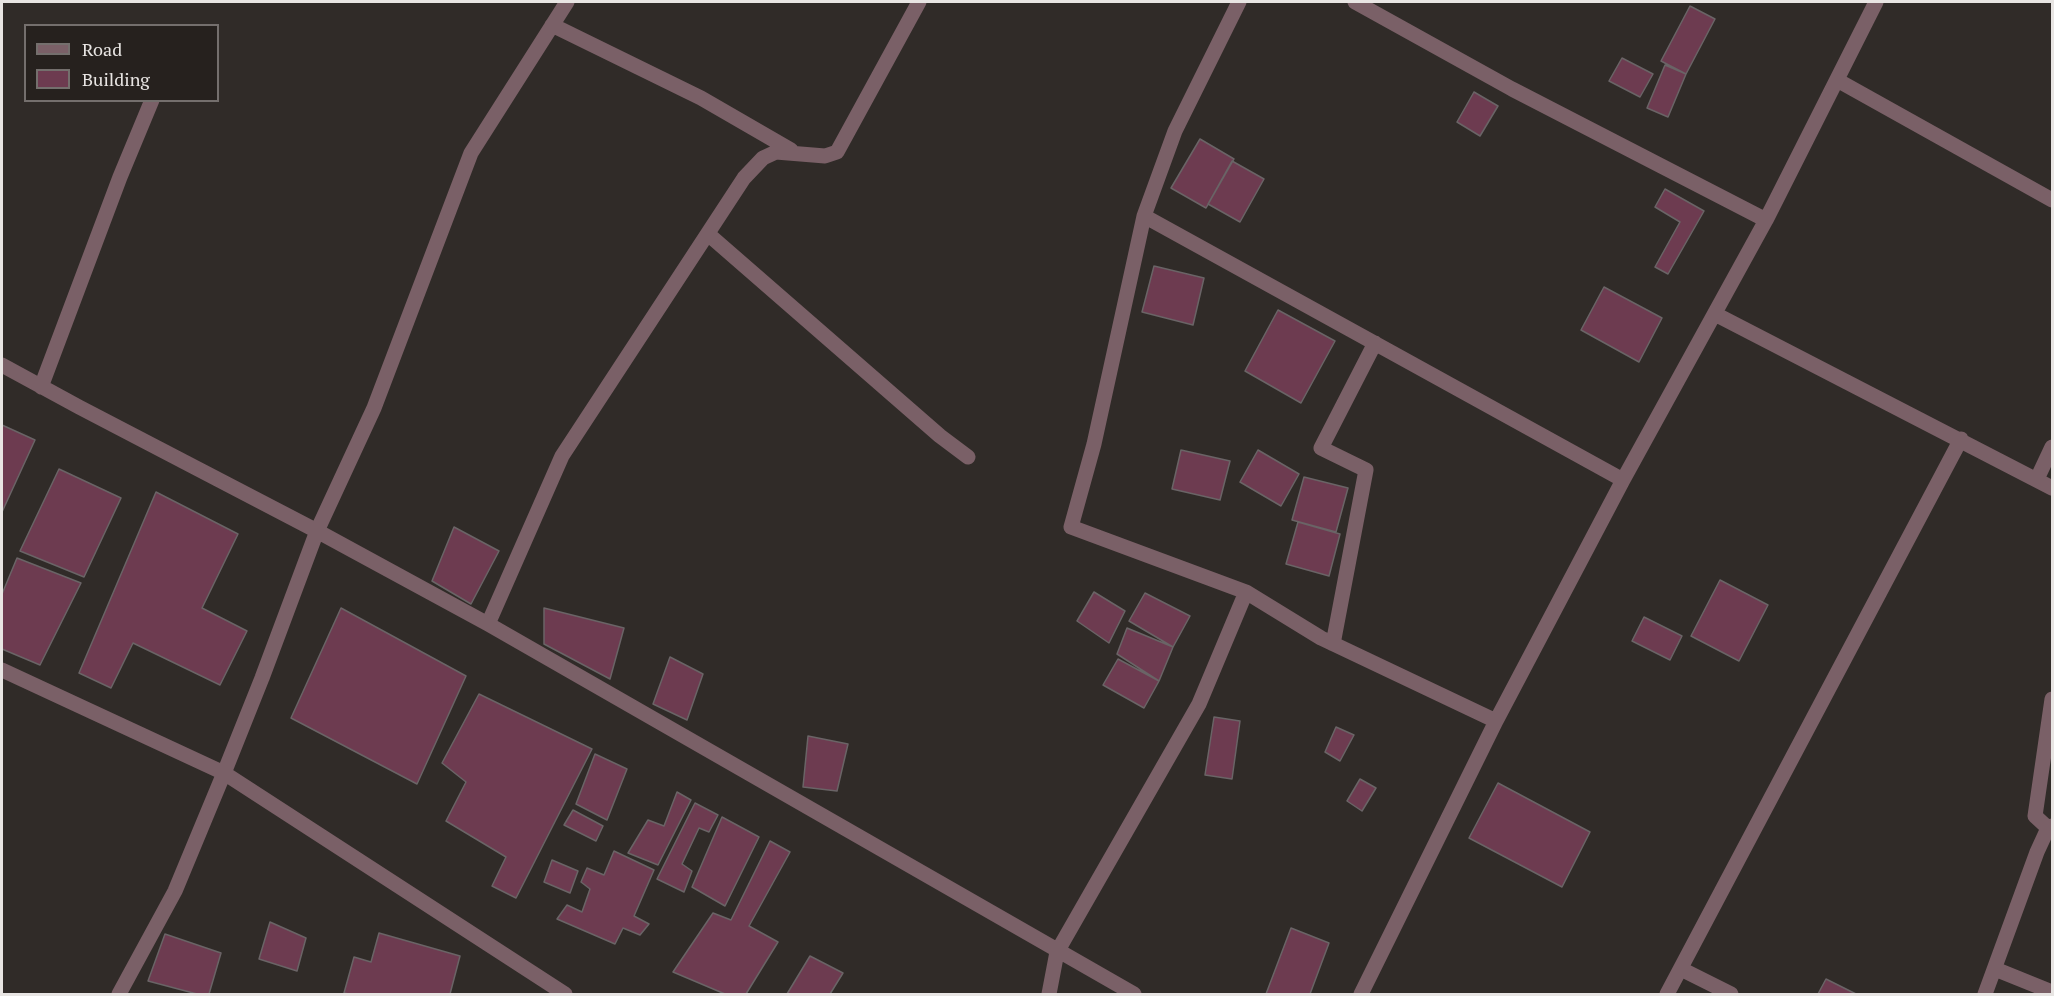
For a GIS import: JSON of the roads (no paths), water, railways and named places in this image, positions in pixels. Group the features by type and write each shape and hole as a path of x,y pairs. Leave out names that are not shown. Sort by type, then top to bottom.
{"street":[{"path":"118,994 175,891 224,773 317,531 374,408 471,153 567,2"},
{"path":"489,624 562,456 744,178 763,158 776,152 825,156 837,152 919,2"},
{"path":"1239,2 1175,131 1144,216 1094,444 1071,527 1246,592 1333,644 1496,721"},
{"path":"1355,2 1512,89 1766,220"},
{"path":"1362,994 1496,721 1623,480 1766,220 1876,2"},
{"path":"552,25 701,99 797,154"},
{"path":"1837,80 2052,200"},
{"path":"41,387 120,177 151,102"},
{"path":"1144,216 1623,480"},
{"path":"708,234 940,436 968,457"},
{"path":"1715,314 2052,488"},
{"path":"1333,644 1366,470 1321,448 1375,343"},
{"path":"2,365 489,624 1057,952 1134,994"},
{"path":"1666,994 1961,439"},
{"path":"2037,479 2052,447"},
{"path":"1049,994 1057,952 1199,704 1246,592"},
{"path":"2,670 224,773 565,994"},
{"path":"1985,994 2037,852 2050,827 2035,816 2052,699"},
{"path":"1681,969 1731,994"},
{"path":"1995,969 2052,992"}]}
